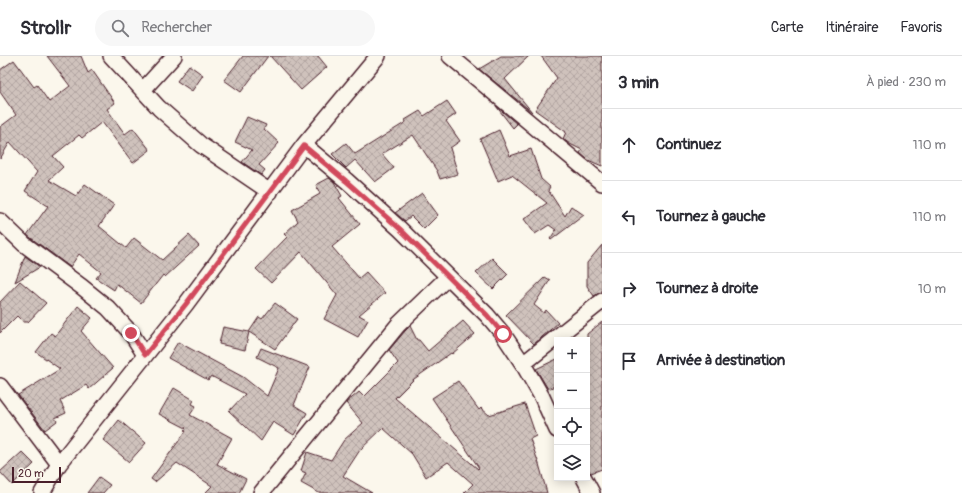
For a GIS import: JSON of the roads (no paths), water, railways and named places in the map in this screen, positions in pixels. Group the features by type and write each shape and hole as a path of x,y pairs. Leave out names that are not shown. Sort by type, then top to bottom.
{"street":[{"path":"111,56 159,108 201,145 270,192"},
{"path":"143,90 174,56"},
{"path":"42,493 59,464 186,304 304,146 378,56"},
{"path":"450,56 602,183"},
{"path":"304,146 400,229 487,315 499,329 523,364 542,397 554,423"},
{"path":"0,221 24,244 108,308 131,333 145,355"},
{"path":"261,493 398,325 448,277"},
{"path":"523,364 602,301"},
{"path":"0,386 59,464"},
{"path":"586,481 592,493"}]}
